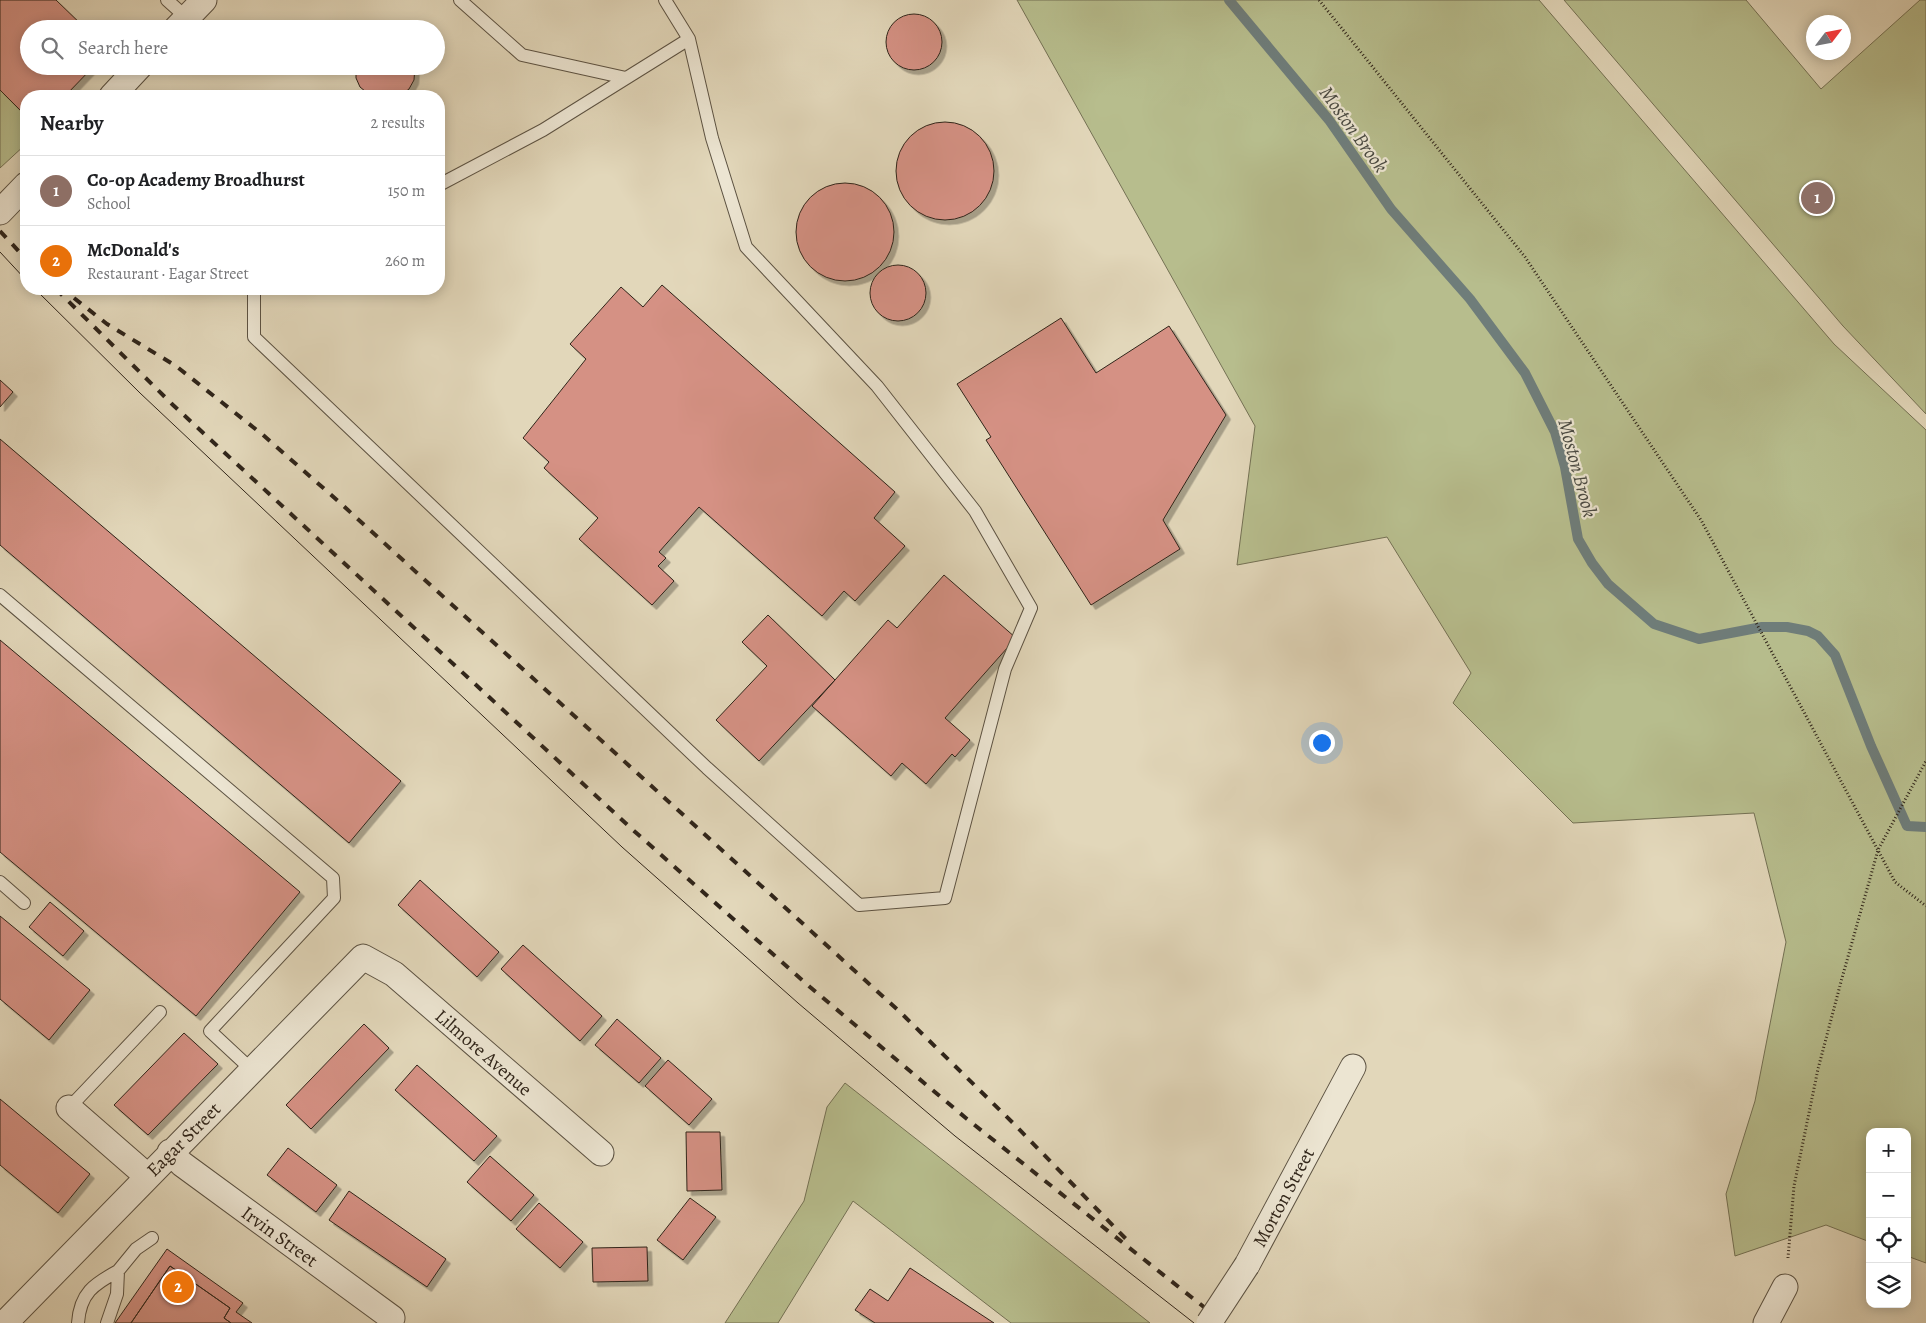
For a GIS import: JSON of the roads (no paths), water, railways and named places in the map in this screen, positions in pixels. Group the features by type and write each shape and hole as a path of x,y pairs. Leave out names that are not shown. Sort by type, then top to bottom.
{"street":[{"path":"184,20 204,0"},
{"path":"118,90 132,75"},
{"name":"Eagar Street","path":"5,1323 170,1152 363,957"},
{"name":"Lilmore Avenue","path":"363,957 394,974 601,1153"},
{"name":"Morton Street","path":"1209,1323 1247,1265 1353,1068"},
{"path":"69,1108 147,1176"},
{"name":"Irvin Street","path":"170,1152 182,1164 392,1318"},
{"path":"1766,1323 1785,1288"}],"lane":[{"path":"167,0 179,20"},
{"path":"460,0 522,55 626,78"},
{"path":"254,295 254,337 700,762 859,905 945,898 1005,669 1031,608 975,511 883,394 746,248 712,138 689,39 665,0"},
{"path":"445,182 543,130 689,39"},
{"path":"0,595 333,878 334,898 210,1031 252,1070"},
{"path":"0,882 24,903"},
{"path":"69,1108 160,1012"},
{"path":"78,1323 79,1312 85,1296 98,1282 118,1271 136,1249 152,1238"},
{"path":"107,1323 117,1294 118,1271"}],"waterway":[{"name":"Moston Brook","path":"1229,0 1329,120 1391,209 1470,299 1525,373 1555,432 1565,467 1578,539 1592,563 1608,584 1654,624 1699,639 1762,627 1787,627 1808,631 1818,636 1835,655 1871,746 1907,826 1926,827"}],"tram line":[{"path":"0,252 20,274"},
{"path":"41,295 140,393 622,847 798,1003 955,1136 1194,1323"}],"railway":[{"path":"0,231 20,253"},
{"path":"62,295 173,405 633,830 810,987 967,1119 1224,1323"},
{"path":"74,298 107,324 176,366 263,435 338,501 900,1012 1013,1123 1127,1240"}],"place":[{"name":"Co-op Academy Broadhurst","path":"1817,198"},
{"name":"McDonald's","path":"178,1287"}]}
